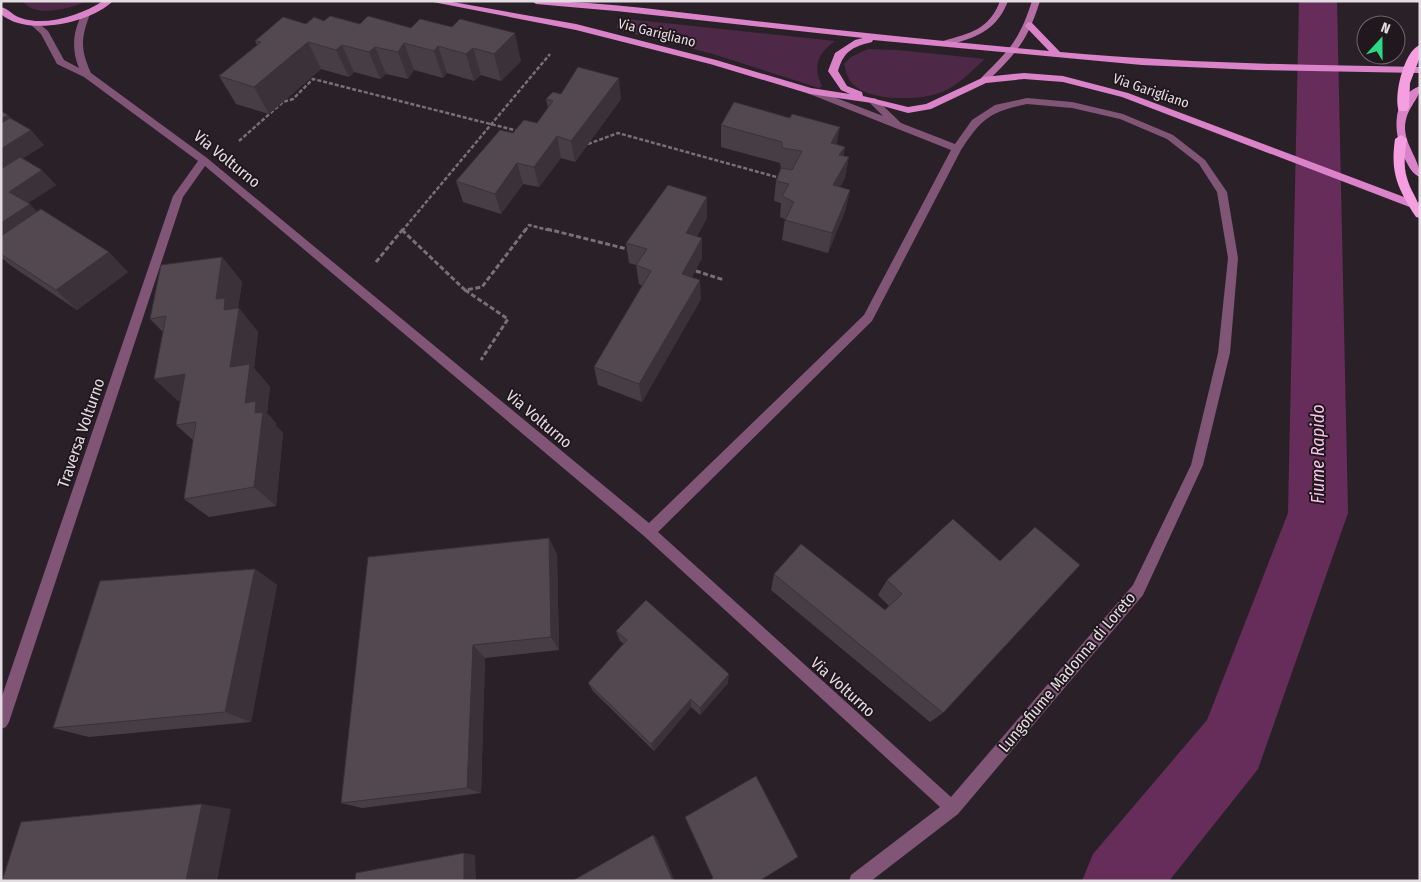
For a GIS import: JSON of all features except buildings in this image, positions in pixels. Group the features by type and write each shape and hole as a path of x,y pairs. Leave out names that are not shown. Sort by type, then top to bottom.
{"highway":[{"path":"1403,108 1403,85 1406,70 1420,48"},
{"path":"1401,139 1397,167 1403,190 1418,209"}],"main road":[{"path":"1,9 11,18 33,23 59,21 86,14 109,1"},
{"name":"Via Garigliano","path":"432,1 576,27 713,62 810,91 872,100 908,110 928,107 984,80 1024,76 1063,79 1125,95 1379,192 1418,209"},
{"name":"Via Garigliano","path":"536,1 616,8 882,38 1142,62 1256,67 1406,70"},
{"path":"1028,25 1056,53"},
{"name":"Via Garigliano","path":"872,100 844,88 833,71 838,55 858,42 882,38"},
{"path":"1406,70 1420,70"},
{"path":"1420,89 1412,95 1403,108 1399,123 1401,139 1415,169 1420,174"}],"street":[{"path":"946,43 981,32 995,22 1004,1"},
{"path":"984,80 1014,50 1028,25 1036,1"},
{"path":"86,14 78,35 77,55 87,75"},
{"name":"Via Volturno","path":"33,23 45,33 60,62 87,75 204,160 650,532 952,808"},
{"path":"810,91 957,149"},
{"path":"872,100 898,125"},
{"name":"Lungofiume Madonna di Loreto","path":"650,532 868,318 957,149 974,122 998,107 1027,101 1072,105 1123,117 1170,137 1202,162 1222,192 1232,258 1224,353 1197,465 1138,590 952,808 857,881"},
{"name":"Traversa Volturno","path":"1,722 178,196 204,160"}],"path":[{"path":"376,262 550,54"},
{"path":"239,141 283,102 293,99 313,79 518,131"},
{"path":"588,144 618,133 780,178"},
{"path":"465,290 482,287 529,225 637,252"},
{"path":"402,230 465,290 508,319 481,360"},
{"path":"696,270 724,280"}],"shaded area":[{"path":"23,1 87,1 63,9 44,11 36,10"},
{"path":"626,19 835,41 824,50 818,60 817,72 822,86 819,88 713,54 617,28 617,24"},
{"path":"868,49 898,50 985,59 959,82 942,92 921,97 894,98 858,89 851,82 844,64 851,57"}],"waterway":[{"name":"Fiume Rapido","path":"1120,881 1233,744 1318,513 1318,1"}]}
